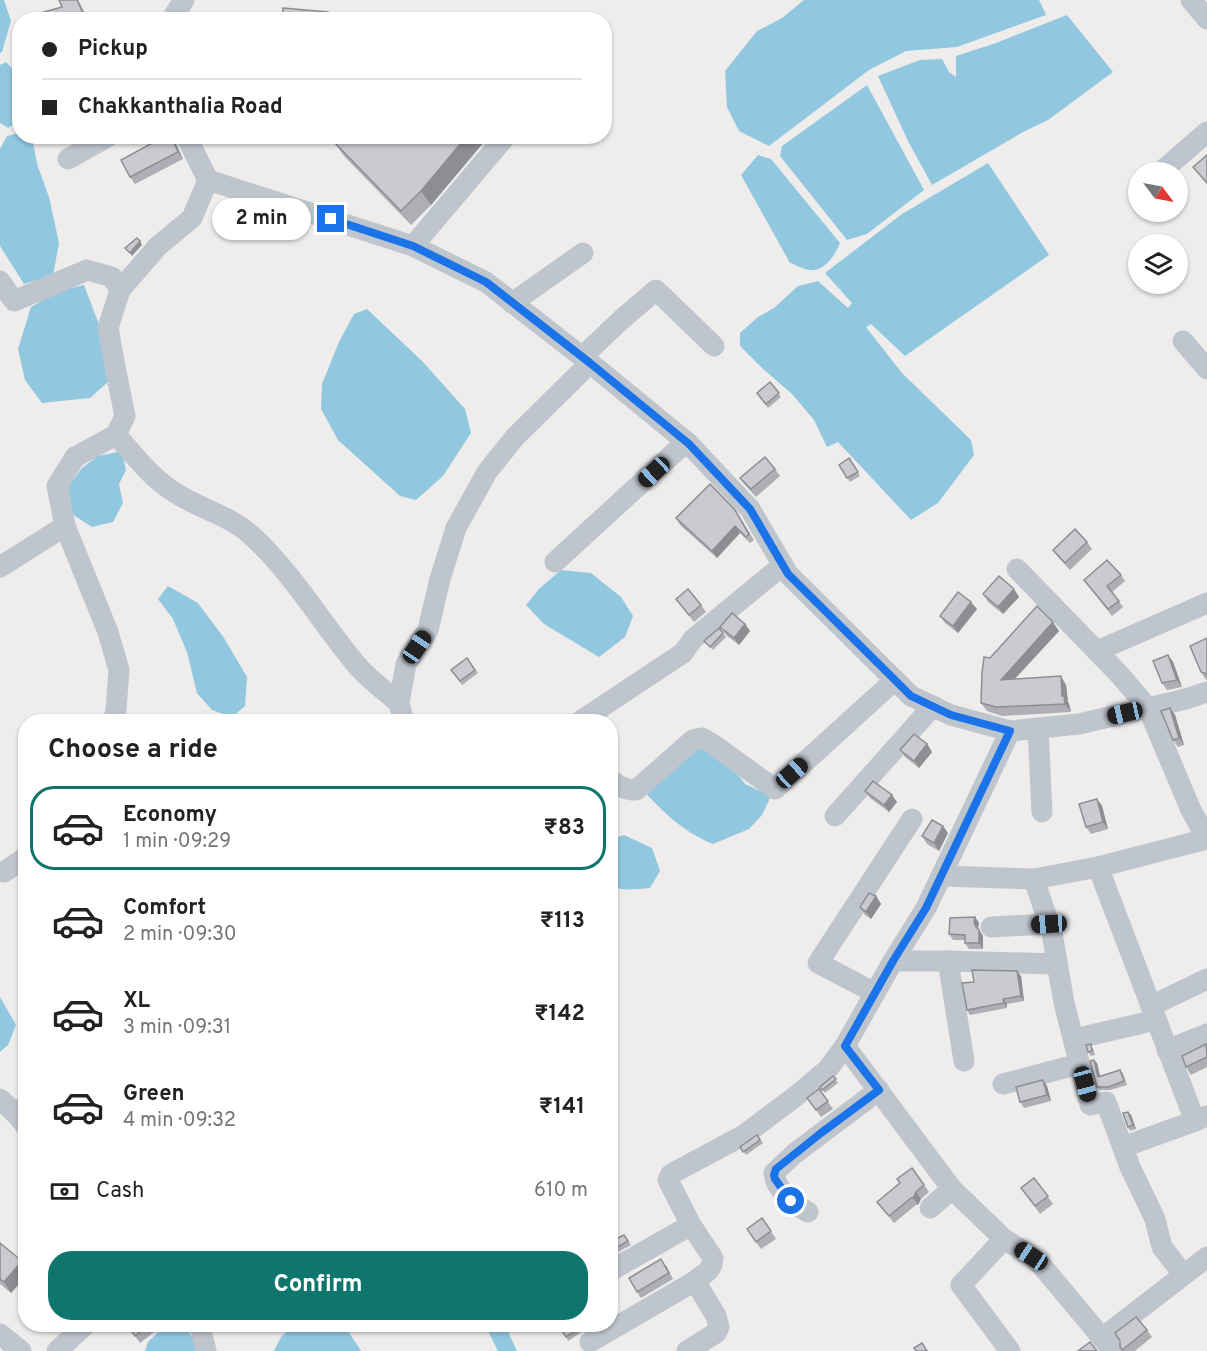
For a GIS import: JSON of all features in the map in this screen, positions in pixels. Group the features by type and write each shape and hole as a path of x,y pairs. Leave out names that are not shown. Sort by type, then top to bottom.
{"street":[{"path":"1191,0 1207,19"},
{"path":"1173,162 1206,134"},
{"path":"68,159 95,144"},
{"path":"190,144 208,180 413,246 486,282 686,442 750,509 788,574 911,696 951,715 1010,731 1079,724 1207,692"},
{"path":"413,246 499,144"},
{"path":"115,714 120,670 108,632 65,526 57,486 75,457 116,435 125,416 108,328 120,290 158,246 192,218 208,180"},
{"path":"512,303 583,253"},
{"path":"0,281 14,301 87,270 112,277 120,290"},
{"path":"401,712 406,664 428,630 440,579 456,528 487,472 515,437 621,320 656,290 714,346"},
{"path":"1183,341 1207,369"},
{"path":"116,435 142,465 170,490 226,518 250,534 276,560 357,666 401,712"},
{"path":"555,562 686,442"},
{"path":"0,567 65,526"},
{"path":"591,714 683,654 693,639 783,566"},
{"path":"942,876 1034,879 1098,867 1207,839 1199,807 1148,708 1097,651 1017,569"},
{"path":"1097,651 1207,603"},
{"path":"618,785 628,790 636,790 693,740 702,738 776,789 895,680"},
{"path":"835,816 933,706"},
{"path":"1038,728 1042,812"},
{"path":"618,1326 695,1281 712,1265 713,1258 691,1225 668,1180 669,1176 678,1169 744,1135 828,1069 845,1046 926,908 1010,731"},
{"path":"875,993 818,963 912,819"},
{"path":"4,872 18,862"},
{"path":"1098,867 1167,1050 1201,1119 1123,1147"},
{"path":"1034,879 1049,924 1064,1003 1090,1105 1107,1102 1131,1167 1155,1219 1162,1247 1183,1274"},
{"path":"992,927 1049,924"},
{"path":"893,961 1057,964"},
{"path":"948,961 964,1061"},
{"path":"1074,1039 1095,1035 1153,1013 1207,979"},
{"path":"1167,1050 1207,1034"},
{"path":"845,1046 952,1189 1004,1239 1031,1256 1108,1345 1183,1274 1207,1257"},
{"path":"1003,1084 1079,1064"},
{"path":"808,1212 787,1196 775,1179 776,1169 879,1090"},
{"path":"0,1099 18,1112"},
{"path":"930,1208 952,1189"},
{"path":"618,1266 691,1225"},
{"path":"1004,1239 961,1285 1010,1351"},
{"path":"694,1349 716,1334 719,1327 716,1316 695,1281"},
{"path":"57,1351 78,1332"},
{"path":"201,1332 206,1351"},
{"path":"590,1342 607,1332"},
{"path":"0,1334 21,1351"}],"water":[{"path":"0,0 4,0 11,21 0,53"},
{"path":"804,0 1039,0 1046,15 957,47 906,51 869,70 769,146 739,131 727,107 725,71 757,31 782,18"},
{"path":"1067,15 1113,72 1048,120 932,185 908,141 878,76 920,60 942,59 949,72 956,77 956,56"},
{"path":"6,62 12,68 12,125 8,128 0,123 0,65"},
{"path":"867,85 924,190 867,234 847,240 780,156 782,146"},
{"path":"12,135 12,144 33,144 37,164 49,197 59,243 53,275 24,284 0,246 0,149 7,136"},
{"path":"758,155 771,159 840,243 825,266 809,270 790,263 741,175"},
{"path":"988,163 1049,255 905,356 871,324 866,327 902,373 971,440 974,455 938,503 911,520 838,442 827,447 814,420 792,394 740,346 740,333 758,317 774,308 798,286 818,281 848,308 852,303 825,273 902,214"},
{"path":"84,285 103,335 109,381 90,398 42,403 25,380 18,349 31,307 59,291"},
{"path":"367,309 422,361 465,409 471,433 443,476 416,500 400,496 338,440 321,409 322,384 339,342 354,314"},
{"path":"122,451 126,470 119,484 123,503 113,522 92,527 72,514 68,487 82,468 98,456"},
{"path":"561,570 591,573 621,597 633,616 625,637 599,657 544,624 526,605 539,589"},
{"path":"168,586 198,603 224,638 247,677 245,706 236,714 223,714 212,710 197,693 187,652 173,619 158,599"},
{"path":"706,747 729,763 745,784 771,796 762,815 749,829 713,844 674,820 641,788 689,748"},
{"path":"624,835 652,848 660,871 650,888 618,888 618,837"},
{"path":"0,997 16,1025 8,1045 0,1052"},
{"path":"159,1332 189,1332 200,1351 145,1351 148,1342"},
{"path":"286,1332 349,1332 361,1351 274,1351"},
{"path":"488,1332 509,1332 517,1351 498,1351"}],"building":[{"path":"59,0 77,0 82,12 44,12 62,7"},
{"path":"283,8 328,12 283,12"},
{"path":"150,144 174,144 178,152 130,177 121,160"},
{"path":"336,144 460,144 401,211"},
{"path":"1207,155 1207,183 1193,167"},
{"path":"137,238 140,241 130,253 125,248"},
{"path":"770,382 779,393 766,404 757,393"},
{"path":"765,457 775,469 751,489 740,478"},
{"path":"849,458 858,472 847,478 839,465"},
{"path":"710,484 735,510 749,534 746,537 735,526 712,551 676,518"},
{"path":"1075,529 1087,542 1065,563 1053,550"},
{"path":"1107,560 1121,575 1107,586 1119,601 1108,609 1084,580"},
{"path":"999,576 1014,589 998,607 983,594"},
{"path":"688,589 701,605 689,615 676,599"},
{"path":"958,592 971,602 953,626 940,616"},
{"path":"1037,606 1053,622 1001,680 1061,676 1062,696 1064,696 1065,704 996,707 981,703 984,657 990,658"},
{"path":"732,613 745,624 734,638 720,627"},
{"path":"719,628 723,633 710,647 704,641"},
{"path":"1207,638 1207,674 1201,672 1190,646"},
{"path":"1168,655 1177,680 1162,683 1153,661"},
{"path":"467,658 475,670 460,681 451,670"},
{"path":"1170,708 1179,738 1173,740 1161,711"},
{"path":"914,734 927,744 914,761 900,750"},
{"path":"873,781 892,795 884,805 865,791"},
{"path":"1097,799 1103,822 1086,827 1079,804"},
{"path":"932,820 943,826 934,843 922,836"},
{"path":"869,893 876,896 866,912 860,907"},
{"path":"975,917 974,922 979,930 979,943 965,943 965,935 949,934 950,918"},
{"path":"972,970 1017,971 1021,996 1003,999 1004,1003 967,1010 962,983 974,982"},
{"path":"1091,1044 1092,1051 1088,1052 1086,1045"},
{"path":"1206,1044 1207,1057 1186,1067 1182,1056"},
{"path":"1094,1060 1098,1077 1120,1070 1124,1081 1108,1087 1097,1087 1090,1061"},
{"path":"833,1076 836,1079 822,1090 820,1087"},
{"path":"1043,1080 1047,1095 1020,1102 1016,1087"},
{"path":"819,1089 828,1101 816,1110 807,1098"},
{"path":"1128,1112 1133,1125 1128,1127 1123,1113"},
{"path":"757,1135 760,1140 743,1152 740,1147"},
{"path":"912,1168 924,1185 913,1198 889,1216 877,1202 900,1183 897,1179"},
{"path":"1034,1178 1048,1196 1035,1206 1021,1188"},
{"path":"762,1218 771,1231 756,1242 747,1229"},
{"path":"624,1235 628,1241 618,1247 618,1238"},
{"path":"0,1243 18,1258 18,1266 4,1282 0,1279"},
{"path":"661,1259 669,1273 637,1292 629,1278"},
{"path":"1136,1317 1147,1330 1122,1350 1115,1333"},
{"path":"563,1332 574,1332 566,1337"},
{"path":"1090,1342 1097,1351 1078,1351"},
{"path":"922,1343 927,1351 916,1351 914,1348"}],"route":[{"path":"331,219 413,246 486,282 689,444 750,509 788,574 911,696 951,715 1010,731 926,908 845,1046 879,1090 776,1169 775,1179 791,1201"}]}
